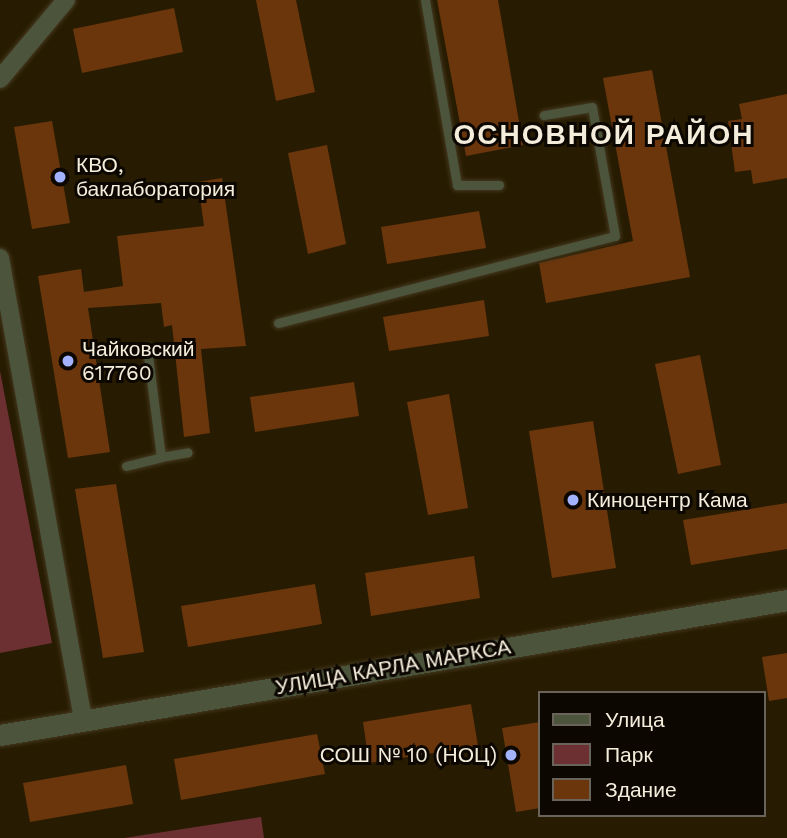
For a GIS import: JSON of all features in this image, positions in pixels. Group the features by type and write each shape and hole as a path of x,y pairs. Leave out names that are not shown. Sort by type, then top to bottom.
{"street":[{"path":"0,79 66,0"},
{"path":"0,258 83,720"},
{"name":"УЛИЦА КАРЛА МАРКСА","path":"0,735 787,600"}],"lane":[{"path":"425,0 457,185 499,185"},
{"path":"278,323 615,236 592,107 544,115"},
{"path":"147,348 160,457"},
{"path":"126,466 188,452"}],"green space":[{"path":"0,371 52,643 0,653"},
{"path":"261,817 264,838 124,838"}],"building":[{"path":"256,0 296,0 315,92 276,101"},
{"path":"437,0 498,0 523,145 466,156"},
{"path":"174,8 183,52 82,73 73,29"},
{"path":"652,70 690,277 546,303 539,263 633,241 603,78"},
{"path":"787,94 787,178 753,184 751,170 735,172 728,121 742,119 739,104"},
{"path":"52,121 70,223 32,229 14,127"},
{"path":"327,145 346,244 308,254 288,153"},
{"path":"222,178 246,346 201,349 210,433 184,437 172,325 164,327 161,303 88,308 110,452 68,458 38,276 81,269 84,292 123,286 117,236 204,226 198,182"},
{"path":"479,211 486,248 387,264 381,227"},
{"path":"484,300 489,336 389,351 383,317"},
{"path":"700,355 721,465 678,474 655,364"},
{"path":"354,382 359,416 255,432 250,397"},
{"path":"449,394 468,508 428,515 407,402"},
{"name":"Киноцентр Кама","path":"593,421 616,568 552,578 529,431"},
{"path":"116,484 144,652 103,658 75,489"},
{"path":"787,503 787,549 691,565 683,520"},
{"path":"474,556 480,598 371,616 365,573"},
{"path":"315,584 322,624 188,647 181,606"},
{"path":"787,653 787,698 769,701 762,657"},
{"path":"471,704 478,746 369,763 363,722"},
{"path":"538,722 538,808 516,812 502,728"},
{"path":"317,734 325,774 181,800 174,759"},
{"path":"126,765 133,804 30,822 23,783"}],"place":[{"name":"КВО, баклаборатория","path":"60,177"},
{"name":"Чайковский 617760","path":"68,361"},
{"name":"Киноцентр Кама","path":"573,500"},
{"name":"СОШ № 10 (НОЦ)","path":"511,755"}],"district":[{"name":"ОСНОВНОЙ РАЙОН","path":"604,135"}]}
